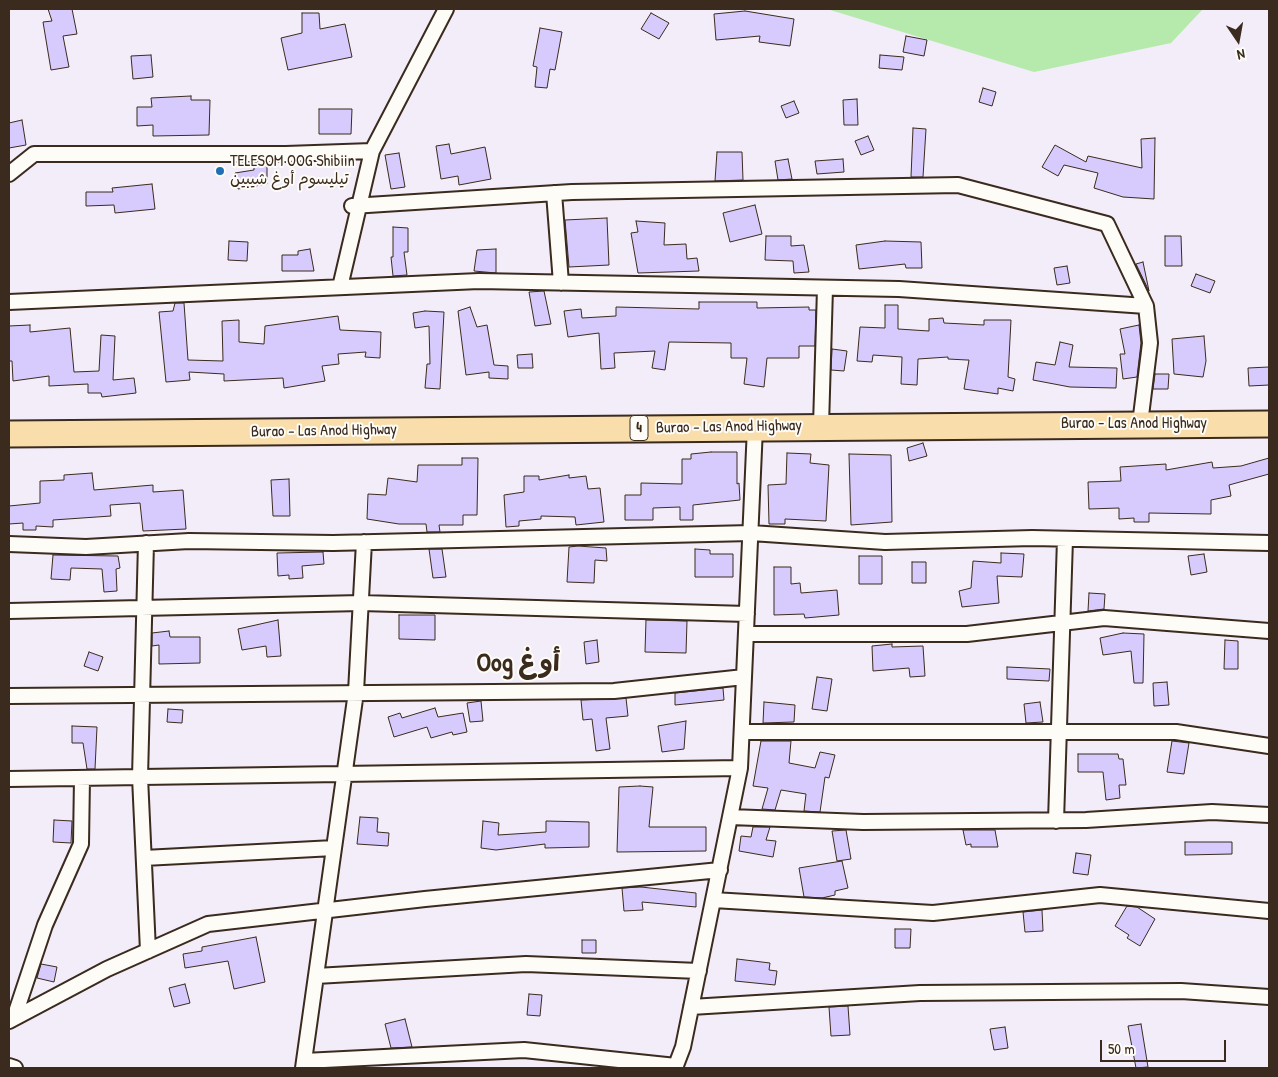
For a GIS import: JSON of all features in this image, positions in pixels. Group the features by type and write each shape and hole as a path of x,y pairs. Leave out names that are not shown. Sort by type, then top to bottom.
{"highway":[{"name":"Burao - Las Anod Highway","path":"9,434 821,426 1269,424"}],"street":[{"path":"340,287 356,206 372,151 446,9"},
{"path":"9,174 34,154 286,154 372,151"},
{"path":"356,206 554,193 958,186 1107,224 1146,306 1150,343 1140,424"},
{"path":"554,193 561,282"},
{"path":"9,302 479,281 899,289 1146,306"},
{"path":"821,426 825,288"},
{"path":"364,542 356,692 303,1064 524,1050 675,1067 683,1047 740,768 755,427"},
{"path":"9,544 86,547 189,541 364,542 751,533 884,542 1065,539 1269,543"},
{"path":"1056,820 1065,539"},
{"path":"146,544 140,777 148,951"},
{"path":"9,611 361,602 747,614"},
{"path":"746,634 967,634 1104,618 1269,632"},
{"path":"9,696 614,691 744,677"},
{"path":"742,732 1176,732 1269,746"},
{"path":"9,779 740,768"},
{"path":"12,1019 45,925 81,844 82,778"},
{"path":"730,818 863,822 1056,820 1212,812 1269,815"},
{"path":"144,858 334,848"},
{"path":"12,1019 107,969 208,924 425,899 720,870"},
{"path":"713,900 933,913 1100,895 1269,911"},
{"path":"316,976 526,964 699,971"},
{"path":"691,1007 920,993 1181,991 1269,997"},
{"path":"9,1066 15,1068"}],"green space":[{"path":"827,9 1203,9 1171,43 1034,72"}],"building":[{"path":"48,9 72,9 77,34 63,36 69,67 51,70 43,22 52,21"},
{"path":"745,11 794,19 790,46 759,42 760,36 716,40 714,14"},
{"path":"302,13 319,13 320,29 345,24 352,57 288,70 281,38 302,33"},
{"path":"651,13 669,23 659,39 641,29"},
{"path":"540,28 562,32 555,70 550,69 547,88 535,87 537,67 533,66"},
{"path":"906,36 927,40 924,56 903,52"},
{"path":"151,55 153,77 133,79 131,56"},
{"path":"880,55 904,57 902,70 879,68"},
{"path":"983,88 996,92 992,106 979,102"},
{"path":"191,96 191,100 210,100 209,135 153,136 153,125 137,126 137,107 152,107 151,98"},
{"path":"857,99 858,125 844,125 843,100"},
{"path":"794,101 799,113 786,118 781,106"},
{"path":"319,109 352,109 351,134 319,134"},
{"path":"22,120 26,145 9,148 9,123"},
{"path":"913,128 926,129 923,177 911,177"},
{"path":"868,136 874,150 861,155 855,141"},
{"path":"1155,138 1154,199 1123,197 1094,188 1098,173 1064,165 1058,176 1042,167 1055,145 1086,162 1088,156 1142,168 1141,139"},
{"path":"449,144 451,154 485,147 491,179 459,185 458,176 441,179 436,146"},
{"path":"717,152 742,152 743,180 715,181"},
{"path":"399,153 405,187 391,189 385,155"},
{"path":"788,159 792,179 778,180 775,161"},
{"path":"843,159 844,172 817,174 815,161"},
{"path":"254,163 267,163 267,184 238,189 235,173 254,170"},
{"path":"152,184 155,209 115,213 114,205 86,206 86,192 113,192 112,188"},
{"path":"755,205 762,234 730,242 723,213"},
{"path":"607,218 609,265 569,267 565,220"},
{"path":"636,221 665,223 664,245 686,244 687,259 697,258 699,271 638,273 631,233 638,232"},
{"path":"393,227 408,228 408,252 404,252 407,275 393,276 391,257 393,257"},
{"path":"766,236 791,236 791,246 804,245 809,272 794,273 793,261 765,260"},
{"path":"1165,236 1181,236 1182,266 1165,266"},
{"path":"229,241 248,242 247,261 228,260"},
{"path":"885,241 921,242 922,268 906,268 905,264 859,269 856,245"},
{"path":"310,249 314,271 282,271 282,255 298,255 298,251"},
{"path":"496,249 496,273 474,271 477,250"},
{"path":"1143,262 1149,291 1136,264"},
{"path":"1067,266 1070,283 1057,285 1054,268"},
{"path":"1196,274 1215,281 1210,293 1191,286"},
{"path":"544,291 551,324 535,326 529,292"},
{"path":"699,302 757,302 757,308 809,307 809,310 816,310 815,346 799,346 799,358 767,358 764,387 744,384 747,358 731,358 731,343 669,342 665,370 652,368 655,351 614,353 615,368 601,369 599,333 568,337 564,311 581,309 582,318 616,316 616,307 699,309"},
{"path":"175,303 184,303 188,360 223,361 222,321 239,320 239,342 264,344 265,326 338,316 340,330 381,332 380,358 365,357 366,352 338,354 339,364 322,366 325,381 284,388 283,378 224,381 224,374 189,372 190,380 166,382 159,312 173,311"},
{"path":"885,305 898,305 898,329 929,331 929,319 943,318 944,323 984,325 984,320 1011,320 1008,377 1015,379 1013,391 998,388 998,394 964,389 969,360 948,359 948,357 918,359 917,385 901,384 902,357 873,355 872,362 857,361 860,327 885,328"},
{"path":"470,307 477,327 487,325 494,365 508,366 508,379 489,378 489,372 466,375 458,311"},
{"path":"425,311 444,312 440,389 425,388 427,364 430,364 429,326 415,328 413,313"},
{"path":"30,325 30,332 70,328 74,372 99,371 101,335 115,336 113,380 134,378 136,393 102,397 101,393 88,393 88,384 49,386 49,376 13,381 12,361 9,361 9,326"},
{"path":"1139,325 1141,343 1137,377 1123,379 1120,354 1125,354 1120,329"},
{"path":"1204,336 1206,361 1203,377 1174,374 1172,339"},
{"path":"1060,342 1073,345 1069,367 1117,368 1116,388 1070,387 1033,380 1036,362 1055,365"},
{"path":"832,349 847,351 844,371 831,370"},
{"path":"532,354 533,368 518,368 517,355"},
{"path":"1269,367 1269,385 1249,386 1248,368"},
{"path":"1155,374 1169,374 1168,389 1153,389"},
{"path":"923,443 927,456 909,461 907,448"},
{"path":"737,452 737,484 739,483 740,500 693,505 693,520 680,520 680,507 653,508 653,520 625,520 625,495 641,495 641,483 682,484 682,459 691,459 691,454"},
{"path":"787,453 811,454 810,463 829,465 826,521 785,519 785,524 769,524 768,485 786,484"},
{"path":"849,454 891,455 892,522 851,525"},
{"path":"462,458 478,458 477,515 463,515 463,525 439,525 440,532 427,532 426,524 399,524 367,519 368,494 386,495 388,478 417,482 418,465 462,465"},
{"path":"1269,458 1269,474 1229,485 1231,496 1211,500 1211,514 1149,513 1149,522 1134,522 1134,518 1119,519 1119,508 1089,509 1088,482 1121,481 1120,467 1166,464 1166,470 1212,462 1213,468 1241,466"},
{"path":"92,473 94,490 153,485 153,492 183,490 186,529 143,531 140,503 110,505 111,516 53,520 53,527 36,526 36,530 23,530 23,523 9,524 9,506 40,503 40,481 64,480 64,475"},
{"path":"569,475 569,478 586,476 588,489 600,488 604,522 576,525 575,517 541,516 541,519 519,521 519,526 506,527 504,495 524,492 524,476 539,476 539,480"},
{"path":"289,479 290,516 273,516 271,480"},
{"path":"569,547 606,548 607,561 595,560 594,583 567,582"},
{"path":"429,549 442,549 446,577 433,578"},
{"path":"695,549 710,550 710,554 733,554 733,577 695,577"},
{"path":"323,552 324,564 302,566 303,578 289,579 289,575 278,576 277,553"},
{"path":"1001,553 1024,554 1022,577 997,576 999,603 962,607 959,591 971,588 973,561 1001,563"},
{"path":"1204,554 1207,572 1191,575 1188,556"},
{"path":"53,555 118,556 120,568 116,569 117,591 104,592 102,569 71,568 70,580 51,579"},
{"path":"859,556 882,556 882,584 859,584"},
{"path":"912,562 926,562 926,583 912,583"},
{"path":"774,567 791,567 791,584 800,583 801,593 837,590 839,615 805,618 804,614 774,615"},
{"path":"1089,593 1105,594 1104,609 1088,611"},
{"path":"399,615 435,615 435,640 399,639"},
{"path":"278,620 281,656 267,657 266,646 242,650 238,629"},
{"path":"646,620 687,621 686,653 645,652"},
{"path":"169,631 170,637 200,637 200,663 159,664 159,645 152,646 152,633"},
{"path":"1123,633 1144,634 1143,683 1134,683 1131,651 1103,655 1100,638"},
{"path":"597,640 599,662 586,664 584,642"},
{"path":"1225,640 1238,641 1238,669 1224,669"},
{"path":"892,644 892,647 923,646 925,676 910,677 909,668 873,671 872,646"},
{"path":"89,652 103,657 98,671 84,666"},
{"path":"1007,667 1050,669 1049,681 1007,679"},
{"path":"817,677 832,679 827,711 812,709"},
{"path":"1167,682 1169,705 1154,706 1153,683"},
{"path":"723,688 724,700 675,705 675,693"},
{"path":"626,698 628,716 606,718 610,749 596,751 592,719 583,720 581,700"},
{"path":"481,701 483,721 470,722 467,703"},
{"path":"764,702 795,705 794,722 763,723"},
{"path":"1040,702 1043,722 1026,723 1024,704"},
{"path":"435,708 438,717 463,713 467,732 453,735 452,732 431,738 427,727 394,737 388,717 400,713 402,718"},
{"path":"168,709 183,710 182,723 167,722"},
{"path":"686,721 684,749 662,752 658,726"},
{"path":"72,726 97,727 95,769 87,769 83,743 72,743"},
{"path":"761,741 791,741 789,763 815,768 820,752 835,755 829,778 825,777 820,812 804,811 806,794 781,790 775,810 762,809 768,788 753,786"},
{"path":"1172,741 1189,743 1184,774 1167,772"},
{"path":"1078,754 1118,754 1119,759 1123,759 1126,785 1119,785 1120,798 1106,800 1103,772 1078,772"},
{"path":"619,787 653,787 649,827 706,827 706,851 617,852"},
{"path":"360,817 378,818 377,832 389,833 388,846 357,844"},
{"path":"54,820 72,821 71,843 53,842"},
{"path":"483,821 499,823 498,835 546,832 546,821 589,822 589,847 545,848 545,844 496,850 481,848"},
{"path":"753,827 770,827 766,840 776,841 773,857 739,851 741,836 751,837"},
{"path":"846,830 851,859 837,861 832,831"},
{"path":"963,830 995,830 998,847 971,847 971,844 966,845"},
{"path":"1185,842 1232,842 1232,854 1185,855"},
{"path":"1076,853 1091,855 1088,875 1073,873"},
{"path":"842,861 848,888 835,891 835,895 822,898 804,897 799,868"},
{"path":"641,887 696,893 696,907 642,902 643,910 624,911 622,888"},
{"path":"1127,906 1137,907 1155,919 1140,946 1127,938 1129,935 1115,926"},
{"path":"1042,910 1043,931 1025,932 1023,912"},
{"path":"895,929 911,929 910,948 895,948"},
{"path":"256,937 265,982 234,989 228,961 185,968 183,954 202,951 202,947"},
{"path":"582,940 596,940 596,953 582,953"},
{"path":"737,959 770,963 769,970 777,971 775,985 735,981"},
{"path":"41,964 57,967 54,982 37,978"},
{"path":"185,984 190,1003 174,1007 169,988"},
{"path":"529,994 542,995 540,1016 527,1015"},
{"path":"848,1006 850,1035 831,1036 829,1007"},
{"path":"405,1019 412,1047 391,1048 385,1024"},
{"path":"1141,1024 1148,1067 1136,1068 1128,1026"},
{"path":"1005,1027 1008,1048 994,1050 990,1029"}],"place":[{"name":"TELESOM OOG Shibiin تيليسوم أوغ شيبين","path":"220,171"}],"district":[{"name":"Oog أوغ","path":"518,664"}]}
